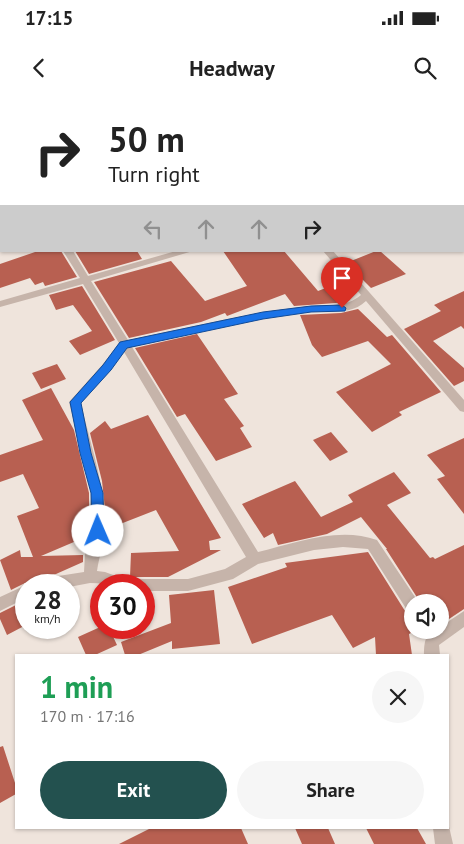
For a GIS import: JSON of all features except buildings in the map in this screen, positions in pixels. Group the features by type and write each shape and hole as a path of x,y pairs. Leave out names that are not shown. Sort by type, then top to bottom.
{"street":[{"path":"69,252 255,560"},
{"path":"0,304 185,252"},
{"path":"329,252 464,408"},
{"path":"90,574 92,554 98,531 97,493 75,402 124,345 263,316 311,309 342,308 357,304 367,295"},
{"path":"155,585 188,586 228,575 255,560 338,540 358,540 372,544 405,594"},
{"path":"80,579 90,577"},
{"path":"0,604 15,596"},
{"path":"431,642 464,618"},
{"path":"442,829 444,844"}],"route":[{"path":"98,531 97,493 75,402 124,345 263,316 311,309 342,308"}]}
